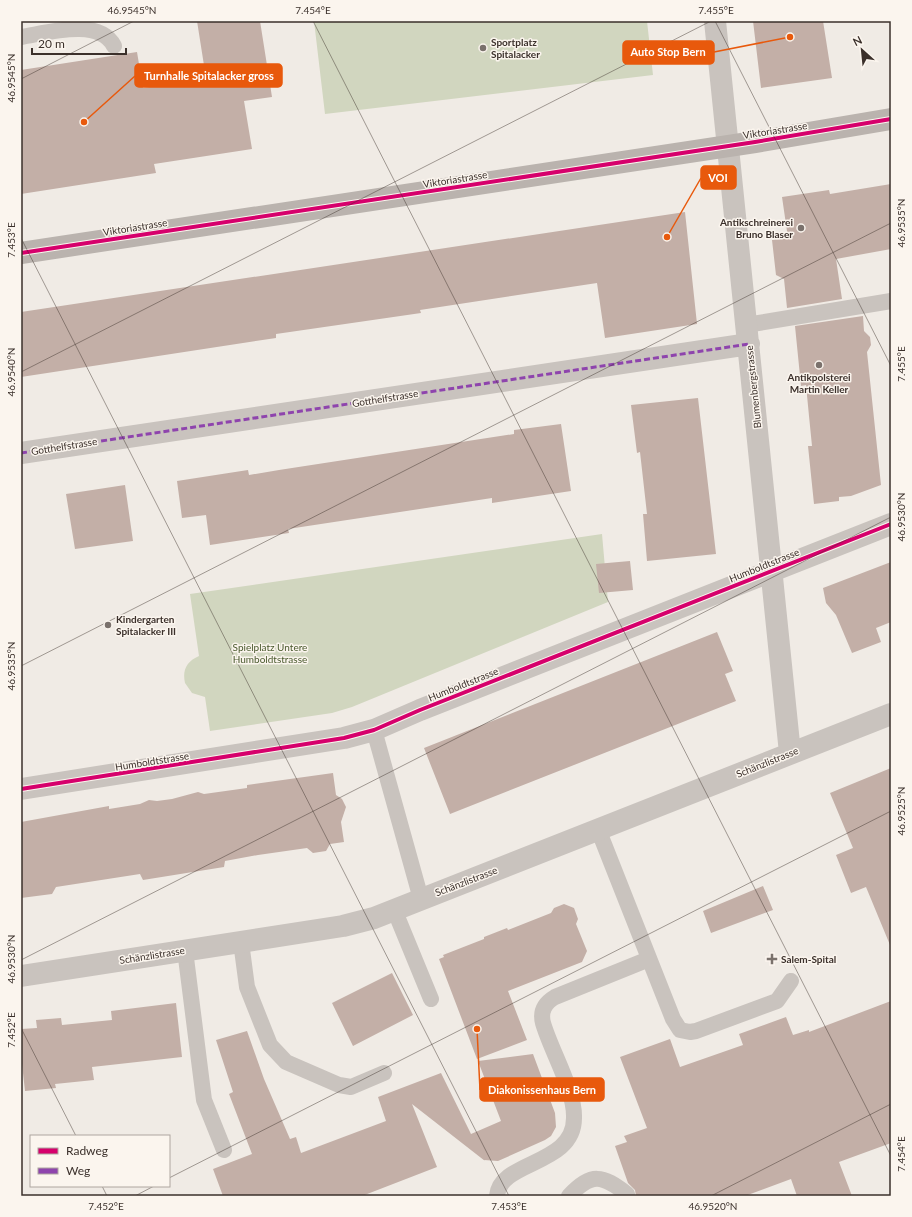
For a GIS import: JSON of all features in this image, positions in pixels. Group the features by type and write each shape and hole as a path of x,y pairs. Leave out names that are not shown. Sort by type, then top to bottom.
{"main road":[{"name":"Viktoriastrasse","path":"21,252 727,146 891,119"}],"street":[{"name":"Blumenbergstrasse","path":"715,21 790,753"},
{"name":"Gotthelfstrasse","path":"21,453 748,334"},
{"name":"Humboldtstrasse","path":"21,789 344,738 374,730 427,707 891,524"},
{"name":"Schänzlistrasse","path":"21,976 343,926 374,918 421,898 891,714"}],"lane":[{"path":"21,37 74,29 92,30 108,38 114,46"},
{"path":"748,334 891,301"},
{"path":"374,730 421,898"},
{"path":"598,829 649,959 676,1025 680,1030 690,1032 778,1001 791,981"},
{"path":"394,909 431,999"},
{"path":"241,942 247,987 270,1045 286,1062 339,1085 351,1087 384,1073"},
{"path":"185,950 204,1100 224,1150"},
{"path":"497,1196 501,1185 512,1175 558,1150 570,1136 574,1124 574,1112 570,1095 543,1023 542,1016 544,1008 555,996 649,959"},
{"path":"569,1196 580,1185 590,1179 598,1178 608,1181 627,1194"}],"green space":[{"name":"Sportplatz Spitalacker","path":"314,21 647,21 653,75 325,114"},
{"name":"Spielplatz Untere Humboldtstrasse","path":"602,534 608,602 352,707 332,713 210,731 205,697 192,693 185,683 184,674 186,666 191,660 199,656 190,594"}],"building":[{"path":"197,21 260,21 272,97 244,101 252,149 154,164 156,173 21,194 21,70 137,52 143,88 206,78"},
{"path":"753,21 823,21 832,78 761,88"},
{"path":"891,184 891,249 836,259 842,299 787,308 784,279 776,275 772,240 788,238 782,197 829,190 830,194"},
{"path":"685,212 697,324 605,338 597,283 420,310 421,313 276,334 276,338 21,377 21,312"},
{"path":"863,316 864,331 870,337 871,345 867,352 881,485 851,496 839,497 839,501 814,504 808,446 812,446 806,385 801,386 795,326"},
{"path":"698,398 716,554 647,561 643,514 647,514 640,452 637,453 631,405"},
{"path":"561,424 571,491 492,503 492,498 288,529 289,533 210,545 206,515 182,518 177,481 248,470 249,475 514,434 514,430"},
{"path":"125,485 133,541 75,549 66,494"},
{"path":"630,561 633,590 599,593 596,564"},
{"path":"891,562 891,622 876,628 881,642 852,653 836,615 826,603 823,588"},
{"path":"717,632 733,671 725,674 736,701 450,814 424,748"},
{"path":"891,768 890,945 866,887 851,893 836,855 853,848 830,793"},
{"path":"333,773 336,795 342,799 346,807 341,822 344,842 330,844 326,851 313,853 307,848 258,855 225,861 224,867 143,880 140,874 56,887 52,894 21,898 21,822 109,806 109,809 140,804 149,800 157,801 172,799 198,792 204,794 247,788 247,785"},
{"path":"763,886 773,910 711,933 703,911"},
{"path":"564,904 574,908 578,919 576,924 587,951 582,962 508,991 527,1040 477,1059 439,959 444,957 443,955 484,939 484,937 507,928 508,930 551,913 554,908"},
{"path":"392,973 413,1015 353,1046 332,1003"},
{"path":"891,1001 891,1143 839,1162 852,1196 797,1196 791,1179 745,1196 636,1196 635,1190 628,1183 615,1146 627,1142 624,1136 647,1128 620,1057 670,1039 680,1067 743,1045 739,1034 786,1017 793,1035 809,1030 809,1032"},
{"path":"176,1003 182,1057 92,1067 94,1080 55,1084 56,1088 25,1091 21,1055 21,1029 37,1028 36,1020 61,1018 62,1025 112,1020 111,1011"},
{"path":"247,1031 264,1079 290,1139 296,1137 301,1153 386,1121 378,1097 441,1073 471,1134 501,1121 478,1061 533,1054 555,1113 556,1127 551,1136 545,1140 498,1161 484,1160 485,1161 412,1104 437,1167 362,1196 223,1196 213,1169 252,1154 229,1094 233,1092 216,1040"}],"marked path":[{"path":"21,453 749,344"}],"cycle path":[{"path":"21,253 755,142 891,119"},
{"path":"21,789 344,738 374,730 420,710 891,524"}],"place":[{"name":"Auto Stop Bern","path":"790,37"},
{"name":"Sportplatz Spitalacker","path":"483,48"},
{"name":"Turnhalle Spitalacker gross","path":"84,122"},
{"name":"Antikschreinerei Bruno Blaser","path":"801,228"},
{"name":"VOI","path":"667,237"},
{"name":"Antikpolsterei Martin Keller","path":"819,365"},
{"name":"Kindergarten Spitalacker III","path":"108,625"},
{"name":"Salem-Spital","path":"772,959"},
{"name":"Diakonissenhaus Bern","path":"477,1029"}]}
